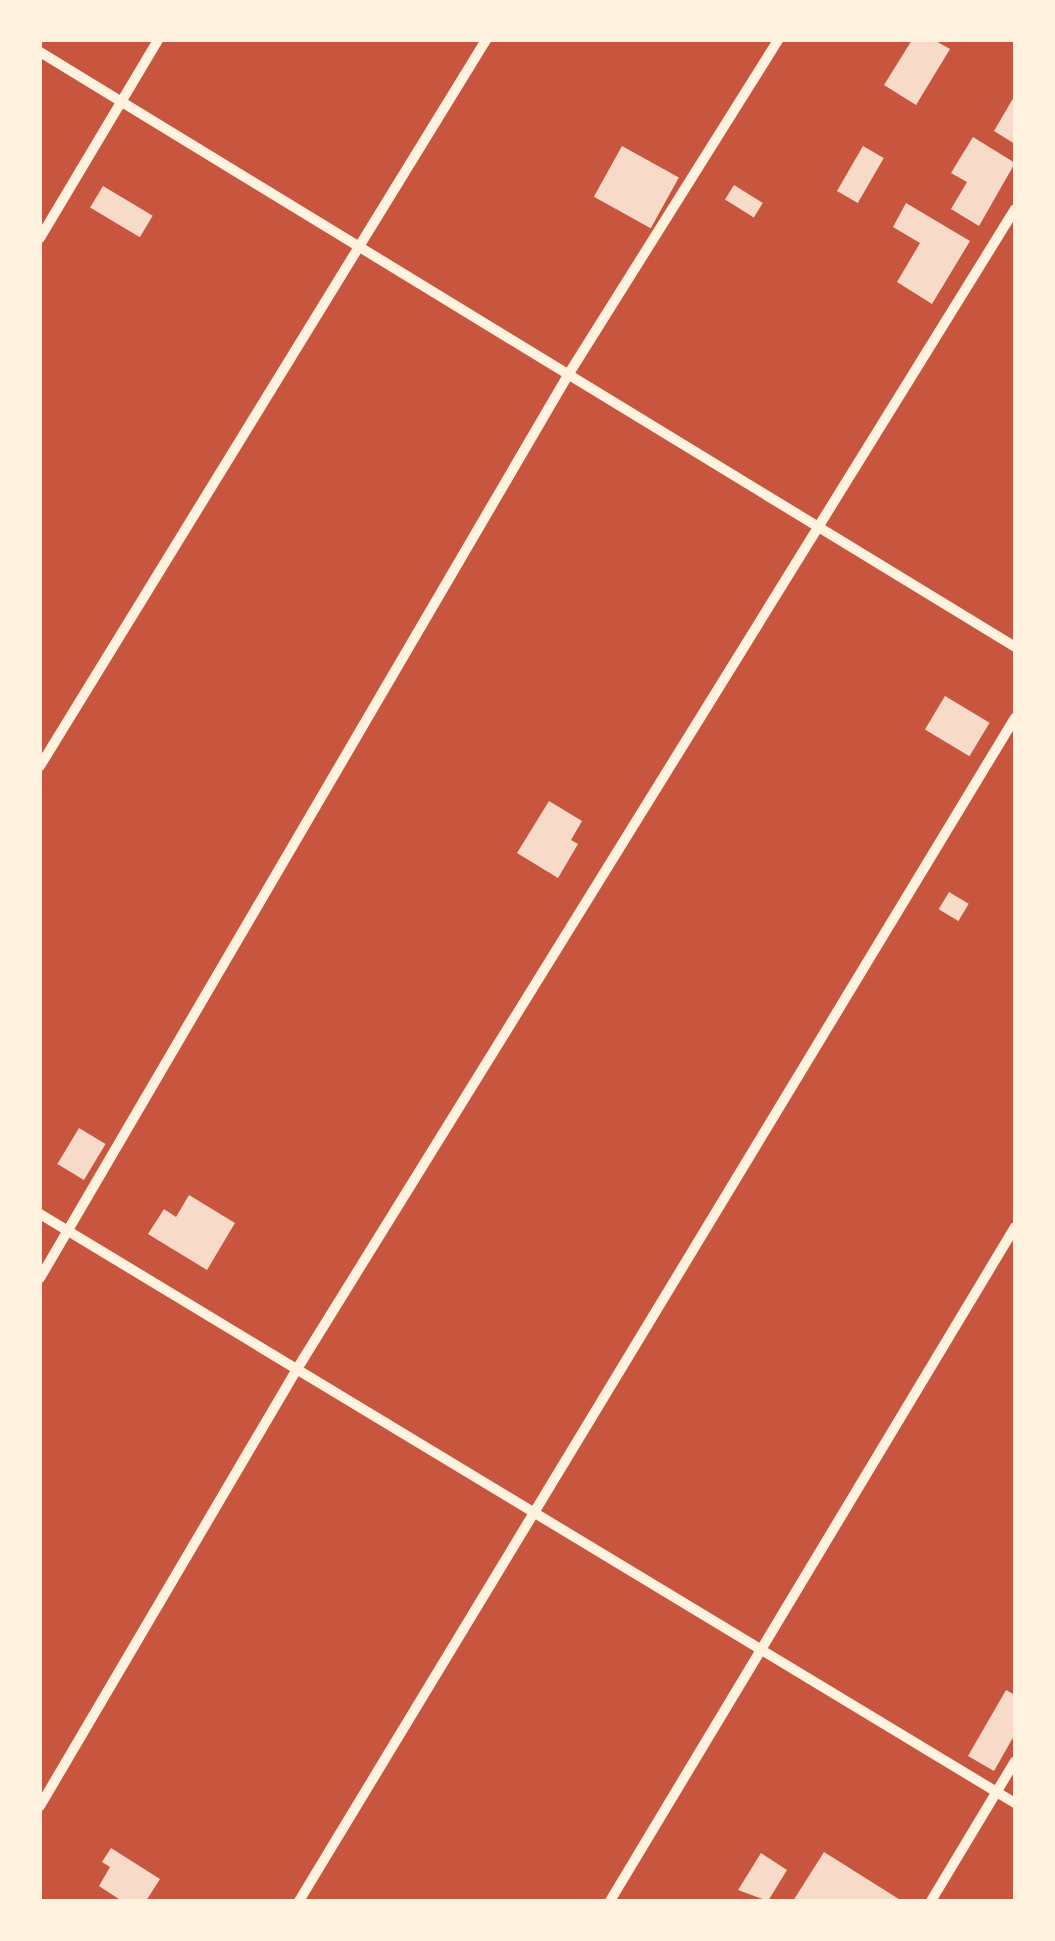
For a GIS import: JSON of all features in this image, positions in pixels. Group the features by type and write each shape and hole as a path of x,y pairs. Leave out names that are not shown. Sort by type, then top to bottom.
{"street":[{"path":"40,238 158,40"},
{"path":"40,766 362,248 486,40"},
{"path":"40,1278 568,374 778,40"},
{"path":"40,52 1015,646"},
{"path":"40,1806 298,1370 1015,209"},
{"path":"299,1901 1015,718"},
{"path":"40,1214 1015,1803"},
{"path":"610,1901 757,1647 1015,1227"},
{"path":"932,1901 1015,1761"}],"building":[{"path":"912,40 934,40 950,49 916,105 884,85"},
{"path":"1015,95 1015,144 994,131"},
{"path":"973,137 1015,163 979,226 951,209 967,182 951,173"},
{"path":"622,146 679,178 651,228 594,197"},
{"path":"863,146 884,158 858,203 837,191"},
{"path":"734,185 763,203 754,217 725,199"},
{"path":"103,186 153,216 140,237 90,207"},
{"path":"906,203 970,241 932,304 897,282 920,243 893,227"},
{"path":"945,696 990,723 969,756 925,729"},
{"path":"549,801 582,821 571,840 578,844 558,878 517,853"},
{"path":"949,892 969,904 958,921 939,909"},
{"path":"79,1128 106,1144 84,1180 57,1164"},
{"path":"189,1195 235,1223 207,1270 148,1234 164,1209 176,1217"},
{"path":"1006,1690 1015,1695 1015,1734 994,1771 968,1756"},
{"path":"111,1848 160,1879 146,1901 122,1901 99,1886 110,1867 102,1862"},
{"path":"824,1852 902,1901 793,1901"},
{"path":"761,1853 787,1870 768,1901 738,1890"}]}
